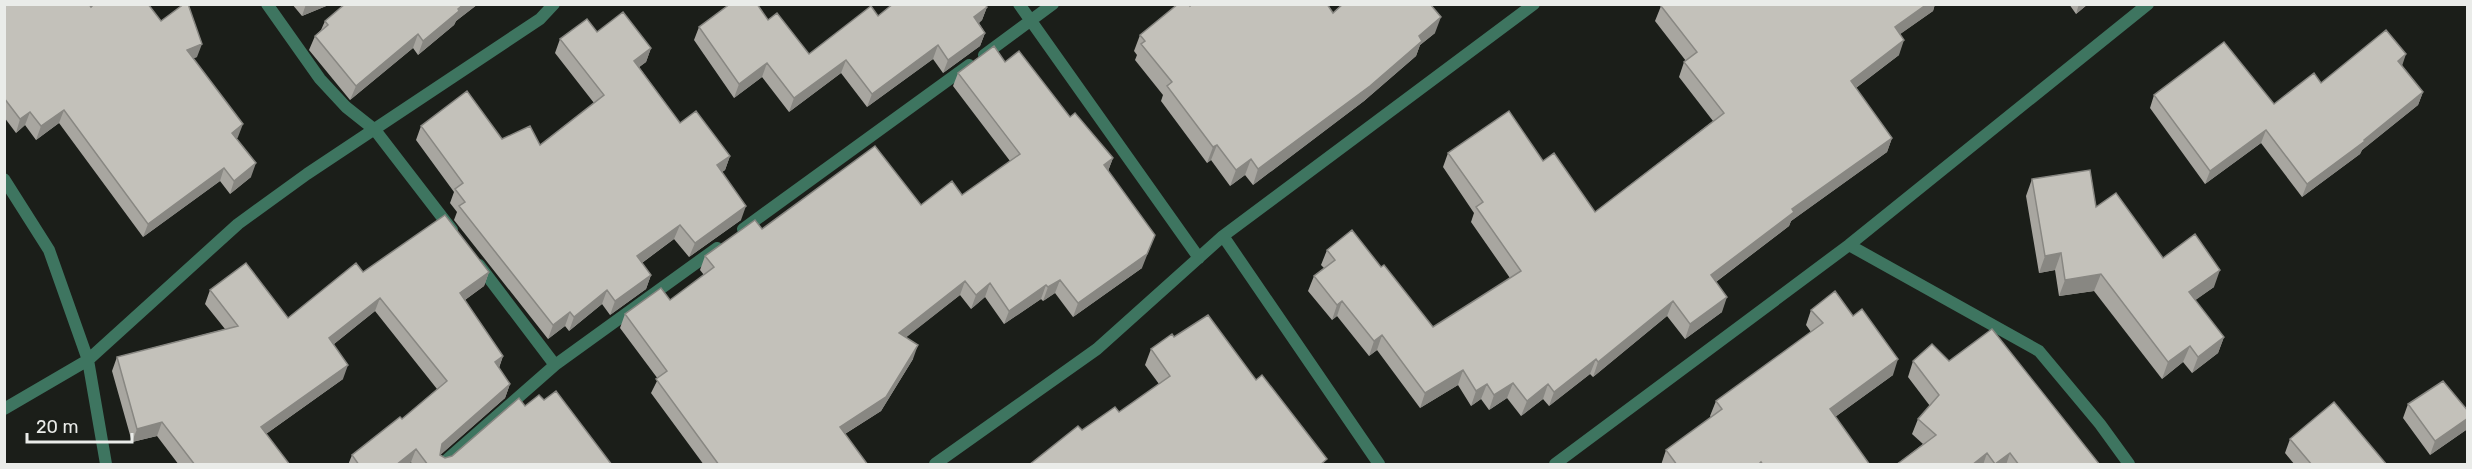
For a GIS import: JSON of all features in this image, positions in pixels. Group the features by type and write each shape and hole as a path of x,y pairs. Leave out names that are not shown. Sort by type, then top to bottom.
{"street":[{"path":"267,4 320,80 346,107 375,130 555,365"},
{"path":"4,409 88,360 238,224 540,19 554,4"},
{"path":"1019,4 1199,258"},
{"path":"442,465 555,365 1053,4"},
{"path":"935,465 1097,349 1222,236 1534,4"},
{"path":"1555,465 1849,245 2148,4"},
{"path":"4,179 49,250 88,360 106,465"},
{"path":"1222,236 1379,465"},
{"path":"1849,245 2039,351 2100,424 2128,465"}],"building":[{"path":"4,4 89,4 91,7 94,4 148,4 161,21 184,4 188,4 202,44 187,50 243,124 232,133 256,163 234,181 224,168 148,224 64,110 41,126 30,112 20,119 4,98"},
{"path":"345,4 464,4 458,9 459,11 423,41 418,34 356,86 315,36 328,25 325,21"},
{"path":"730,4 757,4 768,20 777,13 809,54 871,6 878,16 893,4 985,4 987,7 974,17 985,33 948,60 938,45 872,94 846,60 794,98 767,63 739,84 699,27"},
{"path":"1178,4 1189,4 1190,6 1192,4 1327,4 1333,13 1343,4 1430,4 1441,17 1419,36 1422,41 1370,86 1258,169 1251,159 1236,170 1217,145 1213,147 1167,86 1172,82 1141,44 1145,41 1140,35"},
{"path":"1663,4 1927,4 1895,27 1904,40 1851,81 1892,138 1792,209 1794,212 1711,275 1727,297 1690,324 1673,301 1598,362 1596,359 1554,392 1548,384 1527,401 1513,383 1494,395 1487,384 1476,391 1463,370 1425,393 1382,335 1374,341 1342,301 1337,305 1314,276 1335,260 1327,250 1352,230 1381,267 1384,265 1433,327 1521,271 1476,207 1483,202 1448,153 1509,111 1543,161 1554,153 1595,212 1724,113 1684,62 1697,52 1661,6"},
{"path":"623,12 651,48 634,61 680,123 696,111 730,156 717,165 746,206 695,243 680,225 637,256 651,275 615,301 607,290 574,317 570,312 553,325 459,206 465,202 455,189 463,183 421,126 467,91 502,139 530,126 540,145 604,95 560,39 587,19 597,32"},
{"path":"2386,30 2406,54 2398,61 2423,92 2365,141 2307,184 2266,130 2210,171 2154,95 2224,42 2274,104 2314,73 2321,83"},
{"path":"994,46 1005,62 1019,51 1070,117 1075,113 1113,158 1104,165 1155,235 1147,254 1078,303 1060,280 1048,287 1046,285 1009,311 990,283 976,295 965,281 899,333 918,345 886,397 840,427 868,465 719,465 656,379 667,371 625,314 661,288 670,300 714,267 705,256 755,220 762,229 875,146 921,205 952,181 962,195 1020,154 958,73"},
{"path":"2090,170 2096,207 2116,193 2163,258 2195,234 2220,270 2189,292 2224,337 2198,357 2190,346 2168,362 2101,274 2065,280 2061,253 2045,256 2032,179"},
{"path":"445,215 489,272 460,293 503,356 495,362 510,384 442,444 440,455 445,458 452,456 519,398 525,406 539,395 544,400 556,391 612,465 428,465 416,449 396,465 359,465 352,455 400,417 402,419 447,381 380,298 329,338 348,365 261,427 290,465 195,465 162,422 137,429 117,357 238,326 210,290 246,263 288,318 356,263 363,272"},
{"path":"1835,291 1853,316 1862,309 1898,359 1830,409 1870,465 1763,465 1761,462 1758,465 1677,465 1666,450 1722,409 1716,401 1823,323 1811,310"},
{"path":"1208,315 1256,380 1262,375 1327,459 1320,465 1029,465 1078,426 1082,430 1115,407 1119,412 1170,376 1151,349 1172,334 1174,337"},
{"path":"1992,329 2100,465 2019,465 2010,453 1995,464 1987,453 1972,465 1896,465 1936,435 1918,419 1939,395 1913,361 1932,344 1949,361"},
{"path":"2443,381 2468,411 2468,418 2435,441 2408,404"},
{"path":"2334,402 2387,465 2312,465 2290,439"}]}
